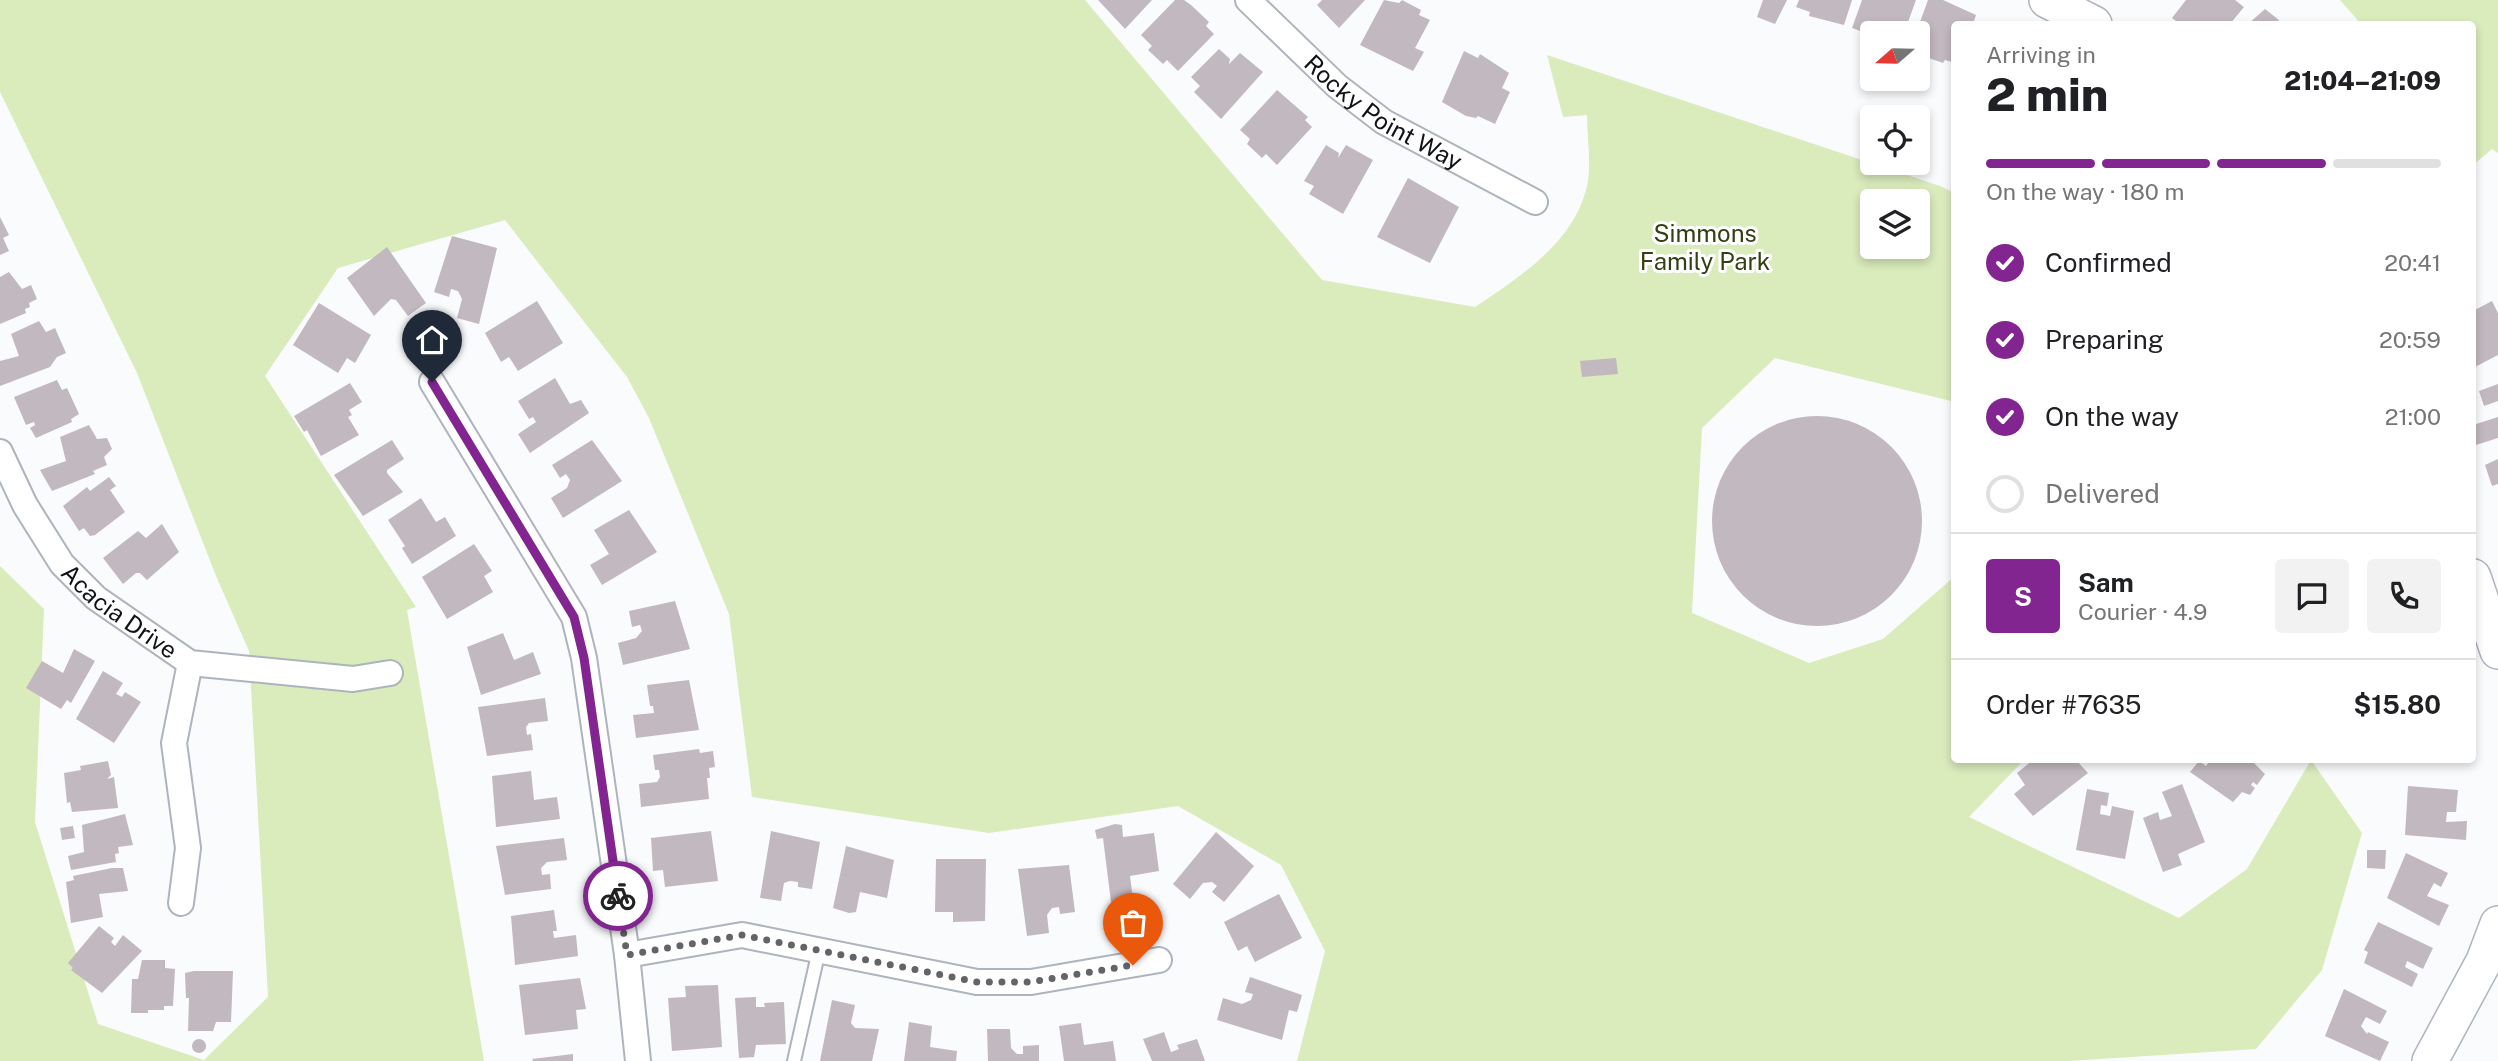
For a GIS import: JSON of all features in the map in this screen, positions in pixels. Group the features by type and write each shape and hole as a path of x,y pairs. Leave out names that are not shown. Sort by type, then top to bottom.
{"street":[{"name":"Rocky Point Way","path":"1248,0 1337,86 1384,122 1535,202"},
{"path":"2047,0 2088,21"},
{"path":"432,382 574,617 584,658 627,955 638,1061"},
{"name":"Acacia Drive","path":"0,452 24,505 62,564 96,598 190,663 353,679 390,673"},
{"path":"2476,586 2498,651"},
{"path":"181,903 188,848 174,743 190,663"},
{"path":"2430,1061 2484,961 2498,924"},
{"path":"627,955 742,935 977,982 1031,982 1159,960"}],"lane":[{"path":"794,1061 819,950"}],"green space":[{"name":"Simmons Family Park","path":"0,0 1085,0 1322,280 1475,307 1529,269 1560,239 1582,202 1588,181 1587,115 1563,117 1547,55 1860,159 1860,175 1907,175 1951,191 1951,401 1775,358 1702,428 1692,613 1809,663 1883,639 1951,580 1951,763 2021,763 1969,817 2179,918 2247,869 2309,763 2313,763 2362,833 2322,970 2256,1049 2068,1061 1297,1061 1325,951 1281,865 1178,806 989,833 752,797 729,614 649,418 627,377 505,220 338,268 265,376 416,607 407,610 484,1061 0,1061 0,566 44,609 35,822 98,1024 204,1060 268,997 249,651 216,576 137,373 0,92"},
{"path":"2340,0 2498,0 2498,153 2492,149 2476,162 2476,21 2358,21"}],"building":[{"path":"1098,0 1152,0 1125,29"},
{"path":"1175,0 1184,0 1191,5 1209,22 1206,26 1214,34 1178,71 1167,60 1163,64 1148,50 1152,46 1141,35"},
{"path":"1322,0 1365,0 1339,28 1317,5"},
{"path":"1384,0 1399,3 1402,0 1421,10 1419,15 1430,20 1415,48 1424,52 1413,71 1360,45"},
{"path":"1763,0 1787,0 1775,24 1757,17"},
{"path":"1799,0 1852,0 1844,25 1809,16 1810,12 1796,7"},
{"path":"1862,0 1916,0 1908,21 1860,21 1860,31 1852,28"},
{"path":"1928,0 1943,0 1976,15 1974,21 1951,21 1951,62 1945,60 1943,63 1930,58 1930,21 1920,21"},
{"path":"2186,0 2235,0 2244,7 2232,21 2176,21 2172,18"},
{"path":"2265,9 2279,20 2278,21 2251,21"},
{"path":"1219,49 1230,59 1229,64 1240,53 1263,72 1221,119 1194,92 1200,86 1191,77"},
{"path":"1464,51 1478,58 1480,54 1509,73 1502,88 1510,92 1495,124 1478,116 1466,116 1442,102"},
{"path":"1277,90 1308,117 1305,120 1312,127 1277,165 1266,154 1262,158 1247,144 1250,139 1240,130"},
{"path":"1326,145 1339,153 1338,158 1346,145 1373,160 1343,214 1309,194 1314,186 1304,181"},
{"path":"1408,178 1459,207 1430,263 1377,237"},
{"path":"0,217 9,235 3,238 9,251 0,255"},
{"path":"452,236 497,248 479,324 457,318 462,299 458,291 451,289 449,297 434,292"},
{"path":"387,247 426,303 408,316 396,300 391,299 374,316 347,278"},
{"path":"9,272 22,289 31,285 37,299 29,303 30,307 25,309 26,313 0,324 0,277"},
{"path":"537,301 563,343 518,371 509,357 501,362 485,333"},
{"path":"2492,301 2498,313 2498,355 2476,366 2476,309"},
{"path":"319,303 371,335 355,363 347,358 338,373 293,345"},
{"path":"39,321 46,332 55,328 66,353 57,357 50,367 0,386 0,361 19,356 11,334"},
{"path":"1616,358 1618,374 1582,377 1580,361"},
{"path":"555,378 570,404 581,400 589,413 530,453 518,434 536,422 533,417 529,419 518,401"},
{"path":"57,380 62,390 67,388 79,414 71,419 72,422 36,438 30,428 35,425 34,422 26,425 14,397"},
{"path":"350,383 362,402 349,410 352,415 348,417 359,435 321,456 307,430 304,432 294,416"},
{"path":"2498,384 2498,401 2484,406 2479,391"},
{"path":"1817,416 1857,424 1891,447 1914,481 1922,521 1914,561 1891,595 1857,618 1817,626 1777,618 1743,595 1720,561 1712,521 1720,481 1743,447 1777,424"},
{"path":"2498,417 2498,438 2476,445 2476,424"},
{"path":"89,425 97,439 107,438 112,449 104,457 107,465 93,471 95,474 52,491 40,470 66,461 60,437"},
{"path":"392,440 404,459 387,470 387,473 403,492 363,516 334,475"},
{"path":"592,440 622,481 563,518 551,498 567,488 570,480 566,474 560,478 552,465"},
{"path":"2498,459 2498,484 2492,486 2485,465"},
{"path":"109,477 116,486 110,490 125,512 90,536 84,528 79,531 63,506 87,487 90,491"},
{"path":"421,498 436,522 445,517 456,536 412,564 402,548 405,546 388,520"},
{"path":"629,510 657,552 602,585 590,565 609,554 594,530"},
{"path":"162,524 179,552 147,580 140,573 136,573 123,584 103,558 138,531 146,538"},
{"path":"474,544 492,571 484,576 493,592 447,619 422,577"},
{"path":"675,601 690,649 623,665 618,643 636,638 642,631 640,625 632,627 629,611"},
{"path":"503,633 514,660 533,652 541,674 481,695 467,647"},
{"path":"74,649 95,661 71,703 67,700 61,709 26,688 42,661 63,673"},
{"path":"103,671 123,683 116,694 122,697 125,692 141,702 114,743 76,719"},
{"path":"689,680 699,730 636,738 633,715 654,713 653,706 650,706 647,685"},
{"path":"545,698 548,721 529,723 526,727 527,735 531,734 533,750 487,756 478,707"},
{"path":"699,749 700,753 713,751 715,767 709,768 710,778 707,778 709,799 641,807 639,784 657,782 660,777 659,770 655,770 653,755"},
{"path":"108,761 111,775 107,779 114,777 118,808 72,812 70,802 67,803 64,773 81,770 80,766"},
{"path":"2029,763 2079,763 2088,773 2033,816 2014,794 2025,785 2017,773"},
{"path":"2197,763 2206,766 2208,763 2254,763 2265,774 2257,785 2253,782 2251,785 2255,788 2250,795 2242,792 2233,802 2190,772"},
{"path":"531,771 534,800 557,797 560,819 496,827 492,776"},
{"path":"2182,784 2205,842 2178,854 2182,865 2163,872 2143,818 2158,812 2160,820 2172,816 2162,792"},
{"path":"2408,786 2458,790 2456,812 2447,812 2446,822 2467,821 2466,840 2405,835"},
{"path":"2087,789 2109,793 2107,806 2101,805 2100,814 2110,816 2112,806 2134,811 2125,859 2076,850"},
{"path":"125,814 133,845 118,847 116,862 71,870 68,856 84,852 82,825"},
{"path":"1115,824 1122,825 1123,837 1154,833 1159,871 1130,876 1133,899 1111,902 1103,838 1097,839 1095,830"},
{"path":"73,826 75,838 62,840 60,828"},
{"path":"711,831 718,881 665,887 663,870 653,871 651,838"},
{"path":"771,831 820,842 812,889 798,887 798,882 790,881 784,883 781,901 760,898"},
{"path":"1216,832 1254,866 1224,902 1212,892 1217,886 1212,882 1203,883 1190,899 1173,884"},
{"path":"564,838 567,860 547,862 541,868 542,875 550,874 551,889 505,895 496,846"},
{"path":"846,846 894,860 887,898 860,892 856,912 849,913 833,908"},
{"path":"2367,850 2386,850 2385,869 2367,868"},
{"path":"2406,853 2448,873 2441,887 2434,883 2427,896 2449,905 2439,926 2387,898"},
{"path":"936,859 986,859 985,921 953,922 953,912 935,912"},
{"path":"1069,865 1075,912 1060,914 1059,907 1052,908 1047,915 1049,933 1027,936 1018,869"},
{"path":"123,868 128,891 99,894 103,917 71,923 66,882 74,880 73,876"},
{"path":"1279,894 1302,938 1255,962 1247,946 1238,951 1224,922"},
{"path":"554,910 557,931 553,931 554,938 576,935 578,956 515,965 511,916"},
{"path":"2378,922 2433,948 2423,969 2407,961 2405,967 2418,974 2412,987 2364,963 2368,952 2364,950"},
{"path":"99,926 114,938 111,942 115,946 123,935 142,951 102,993 71,970 73,968 68,963"},
{"path":"142,960 165,960 165,968 175,969 173,1006 164,1006 164,1010 148,1010 148,1013 131,1013 132,979 138,979"},
{"path":"233,971 231,1022 216,1022 213,1031 188,1031 189,998 186,998 185,973"},
{"path":"1250,977 1302,995 1297,1012 1289,1010 1282,1040 1217,1020 1223,998 1242,1004 1251,1000 1253,994 1245,992"},
{"path":"580,978 586,1009 576,1010 578,1029 525,1035 519,985"},
{"path":"718,985 722,1047 672,1051 668,998 686,997 685,986"},
{"path":"2344,989 2387,1011 2380,1024 2366,1017 2361,1026 2367,1034 2368,1032 2389,1042 2380,1061 2325,1036"},
{"path":"756,997 756,1007 765,1007 764,1003 784,1002 786,1044 756,1045 754,1057 739,1058 735,998"},
{"path":"832,1000 855,1005 851,1023 855,1028 879,1029 872,1061 820,1061"},
{"path":"909,1022 932,1026 930,1047 957,1051 956,1061 904,1061"},
{"path":"1081,1023 1084,1045 1113,1041 1116,1061 1064,1061 1059,1026"},
{"path":"987,1029 1010,1029 1011,1048 1017,1054 1023,1054 1023,1046 1039,1045 1039,1061 988,1061"},
{"path":"1164,1032 1171,1052 1179,1049 1177,1045 1197,1039 1205,1061 1152,1061 1143,1039"},
{"path":"199,1039 204,1041 204,1051 199,1053 194,1051 192,1046 194,1041"},
{"path":"573,1054 573,1061 532,1059"}],"way so far":[{"path":"618,896 627,955 742,935 977,982 1031,982 1133,965"}],"route":[{"path":"432,382 574,617 584,658 618,896"}]}
